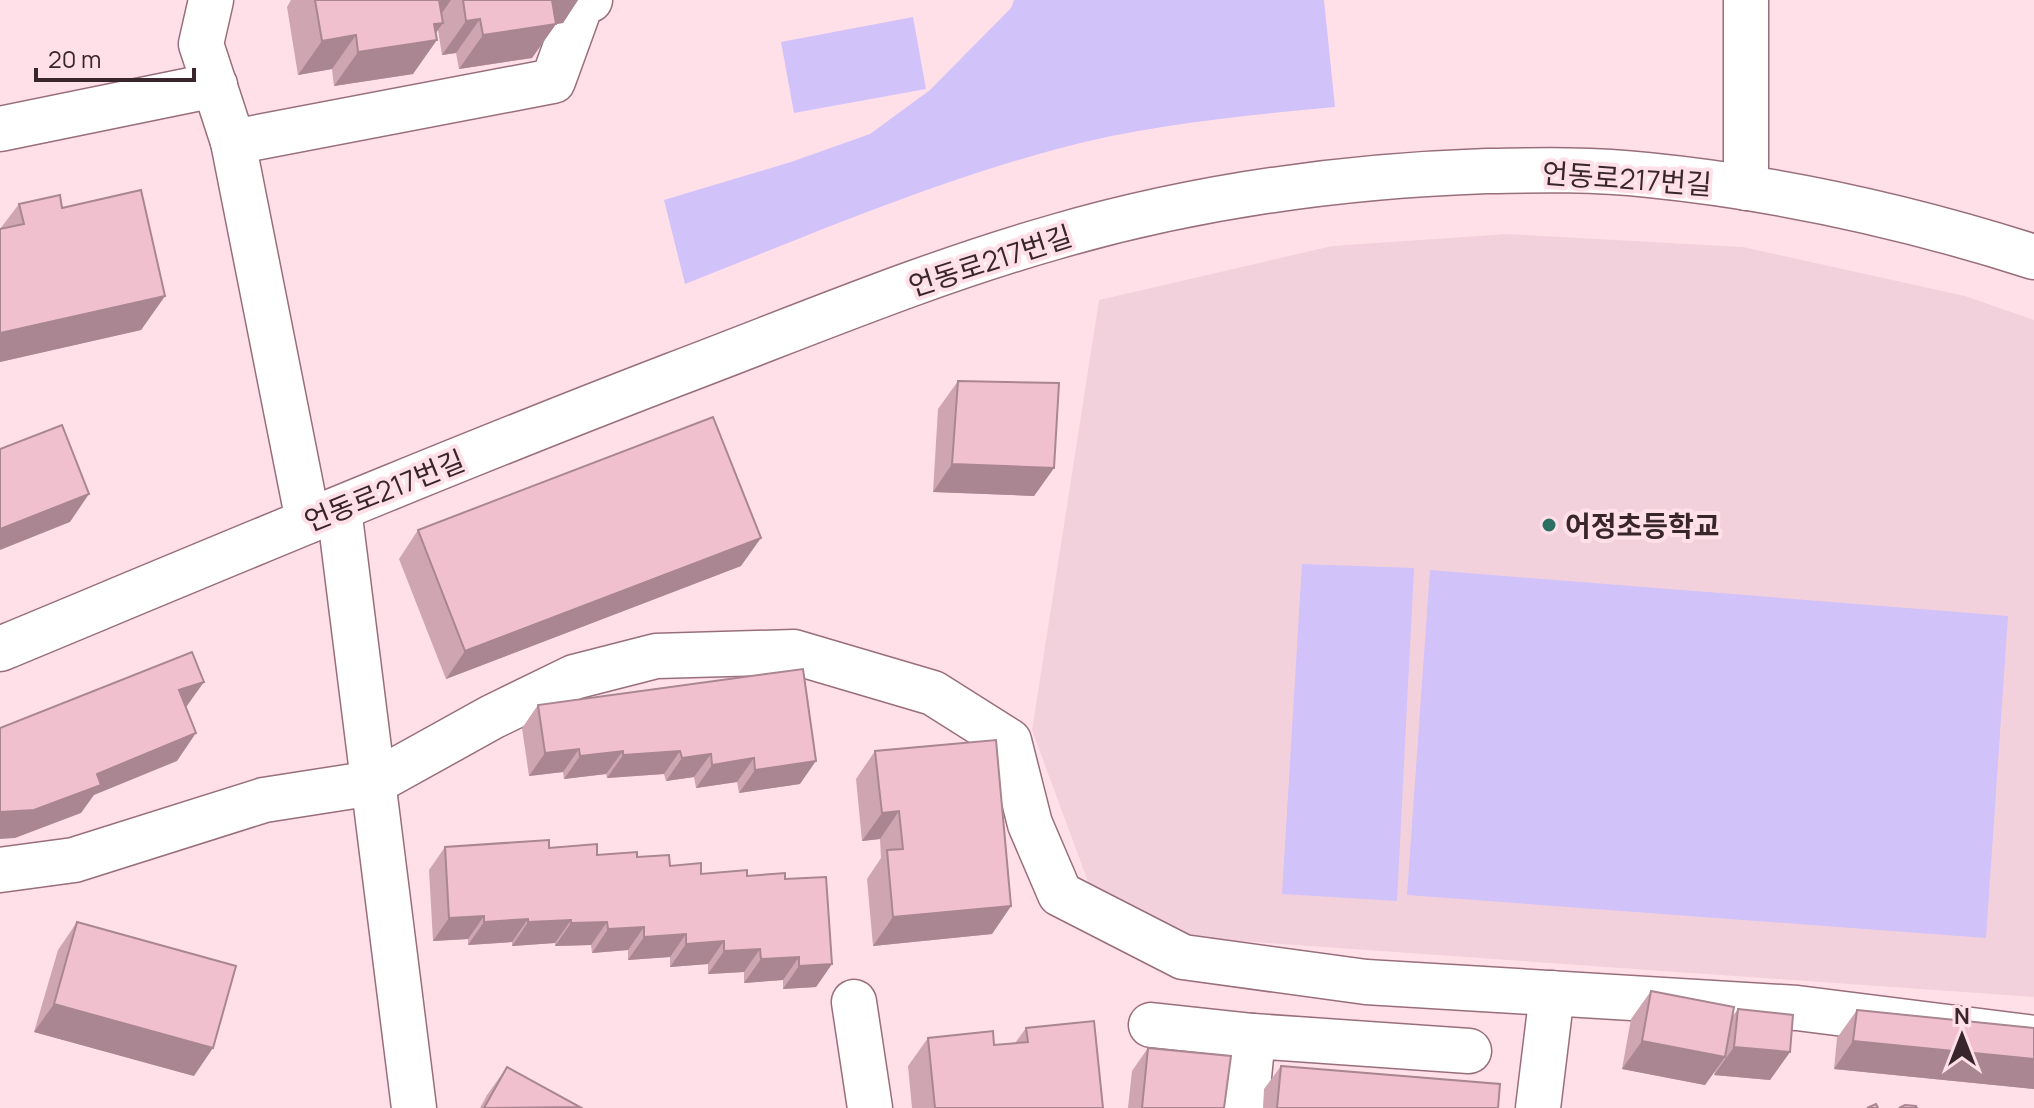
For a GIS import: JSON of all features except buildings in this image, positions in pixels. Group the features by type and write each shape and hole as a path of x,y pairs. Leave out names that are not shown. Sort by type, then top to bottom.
{"street":[{"path":"211,0 201,44 233,142 323,515 373,783 414,1108"},
{"path":"233,142 553,81 582,1 590,0"},
{"path":"1746,0 1746,188"},
{"path":"0,129 215,85"},
{"name":"언동로217번길","path":"0,649 523,433 981,259 1154,211 1256,191 1452,172 1545,170 1645,174 1746,188 1919,224 2034,257"},
{"path":"0,870 74,860 264,800 373,783 492,717 574,677 656,656 794,652 933,693 1009,741 1030,824 1060,894 1183,957 1366,982 1797,1008 2034,1038"},
{"path":"1538,1108 1552,993"},
{"path":"854,1002 870,1108"},
{"path":"1151,1025 1253,1036 1469,1051"},
{"path":"1246,1108 1253,1036"}],"shaded area":[{"path":"1014,0 1324,0 1335,107 1160,127 1057,149 916,194 685,284 664,200 791,162 870,134 930,90 1011,8"},
{"path":"913,17 926,89 794,113 781,42"},
{"name":"어정초등학교","path":"1507,234 1743,247 1965,296 2034,320 2034,997 1195,938 1091,890 1032,730 1099,300 1332,246"},
{"path":"1302,564 1414,568 1397,901 1282,894"},
{"path":"1430,570 2008,616 1986,938 1407,895"}],"place":[{"name":"어정초등학교","path":"1549,525"}]}
